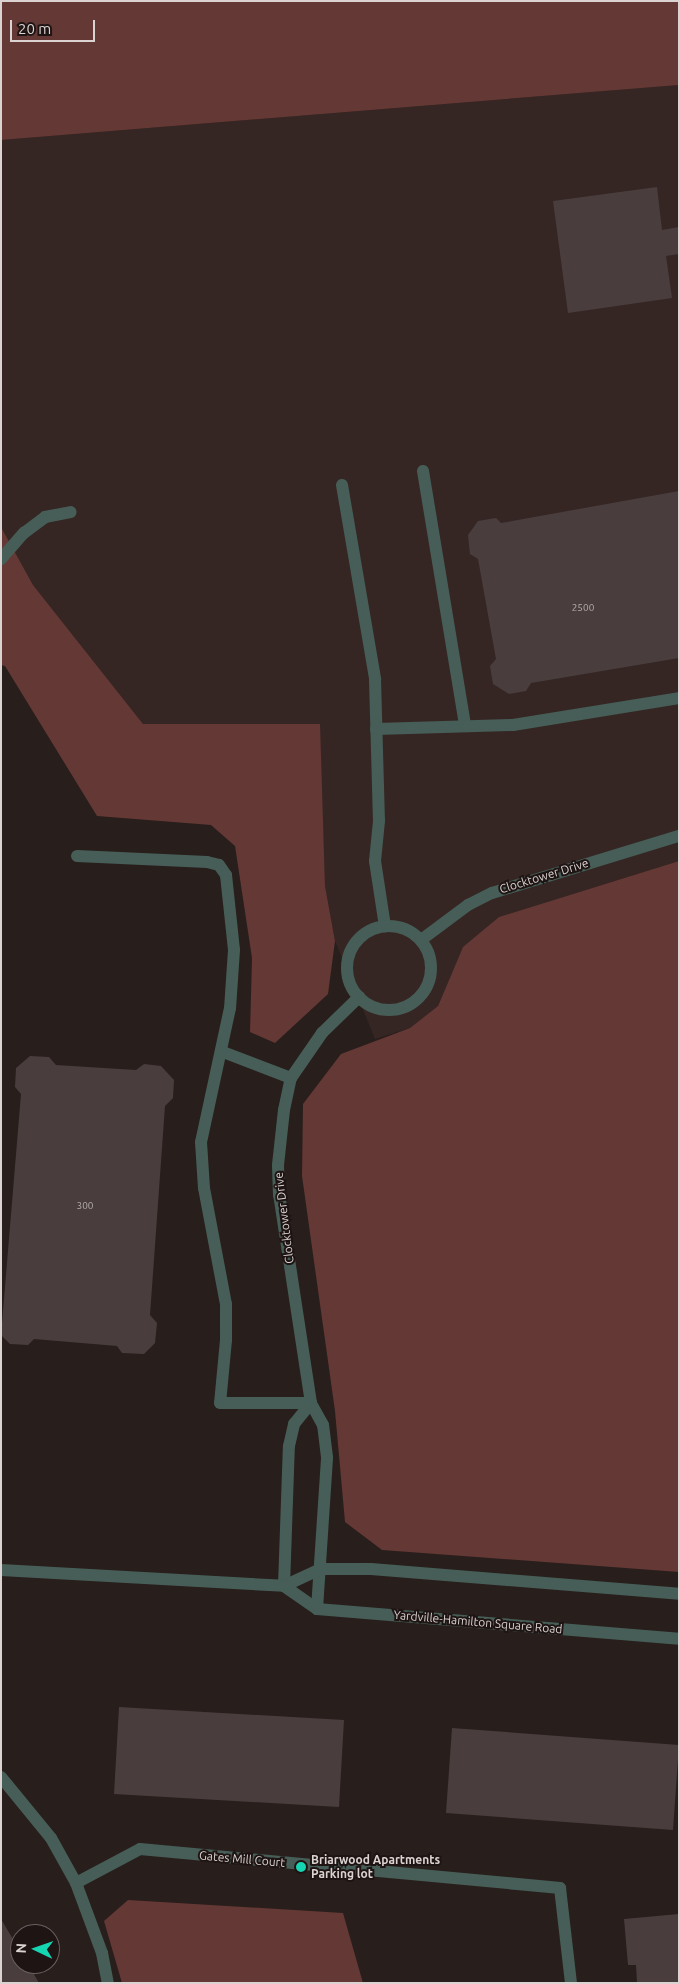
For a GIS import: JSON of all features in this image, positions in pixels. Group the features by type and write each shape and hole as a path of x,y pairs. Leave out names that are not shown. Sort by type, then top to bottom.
{"street":[{"path":"423,471 464,726"},
{"path":"342,485 375,679 379,821 375,860 379,903 385,926"},
{"path":"1,559 24,533 45,517 71,512"},
{"path":"376,729 513,725 679,698"},
{"name":"Clocktower Drive","path":"421,940 468,905 492,893 679,836"},
{"path":"77,856 207,862 219,865 226,875 234,950 230,1008 223,1052 208,1104 202,1142 204,1188 226,1304 220,1403 311,1403"},
{"path":"385,926 411,931 421,940 429,952 432,966 430,981 412,1004 384,1010 370,1006 359,997 347,973 348,960 361,937 385,926"},
{"name":"Clocktower Drive","path":"317,1609 327,1457 323,1425 311,1403 279,1195 284,1110 292,1078 322,1033 359,997"},
{"path":"223,1052 292,1078"},
{"path":"284,1586 289,1446 294,1424 311,1403"},
{"path":"1,1570 284,1586 320,1569 401,1571 679,1594"},
{"path":"284,1586 317,1609"},
{"name":"Yardville-Hamilton Square Road","path":"317,1609 679,1638"},
{"path":"1,1778 51,1838 76,1883 102,1953 108,1983"},
{"name":"Gates Mill Court","path":"76,1883 140,1850 560,1888 571,1983"}],"shaded area":[{"path":"1,1 679,1 679,85 1,140"},
{"path":"679,85 679,861 499,917 461,952 438,1006 410,1028 375,1039 335,941 325,886 319,724 143,724 33,585 1,527 1,140"},
{"path":"1,527 33,585 143,724 320,724 325,886 335,941 328,994 275,1043 250,1032 252,958 235,846 211,825 97,816 5,666 1,665"},
{"path":"679,861 679,1572 382,1550 345,1522 335,1411 302,1176 303,1104 341,1054 410,1028 438,1006 463,947 499,917"},
{"path":"128,1900 343,1913 363,1983 122,1983 104,1921"}],"building":[{"path":"657,187 662,230 679,227 679,254 666,256 672,298 568,313 553,201"},
{"path":"679,491 679,658 531,683 526,691 509,694 493,684 490,666 496,659 478,559 470,554 468,535 478,521 496,518 501,523"},
{"path":"30,1056 49,1057 56,1065 136,1070 144,1064 161,1066 174,1080 173,1098 165,1106 150,1315 157,1323 155,1343 144,1354 122,1353 117,1346 34,1339 28,1345 10,1344 1,1335 21,1094 15,1087 16,1068"},
{"path":"119,1707 344,1720 339,1807 114,1794"},
{"path":"452,1728 679,1745 673,1830 446,1813"},
{"path":"679,1914 679,1983 637,1983 636,1965 628,1965 624,1919"},
{"path":"1,1919 10,1934 10,1974 34,1974 39,1983 1,1983"}],"place":[{"name":"Briarwood Apartments Parking lot","path":"301,1867"}]}
